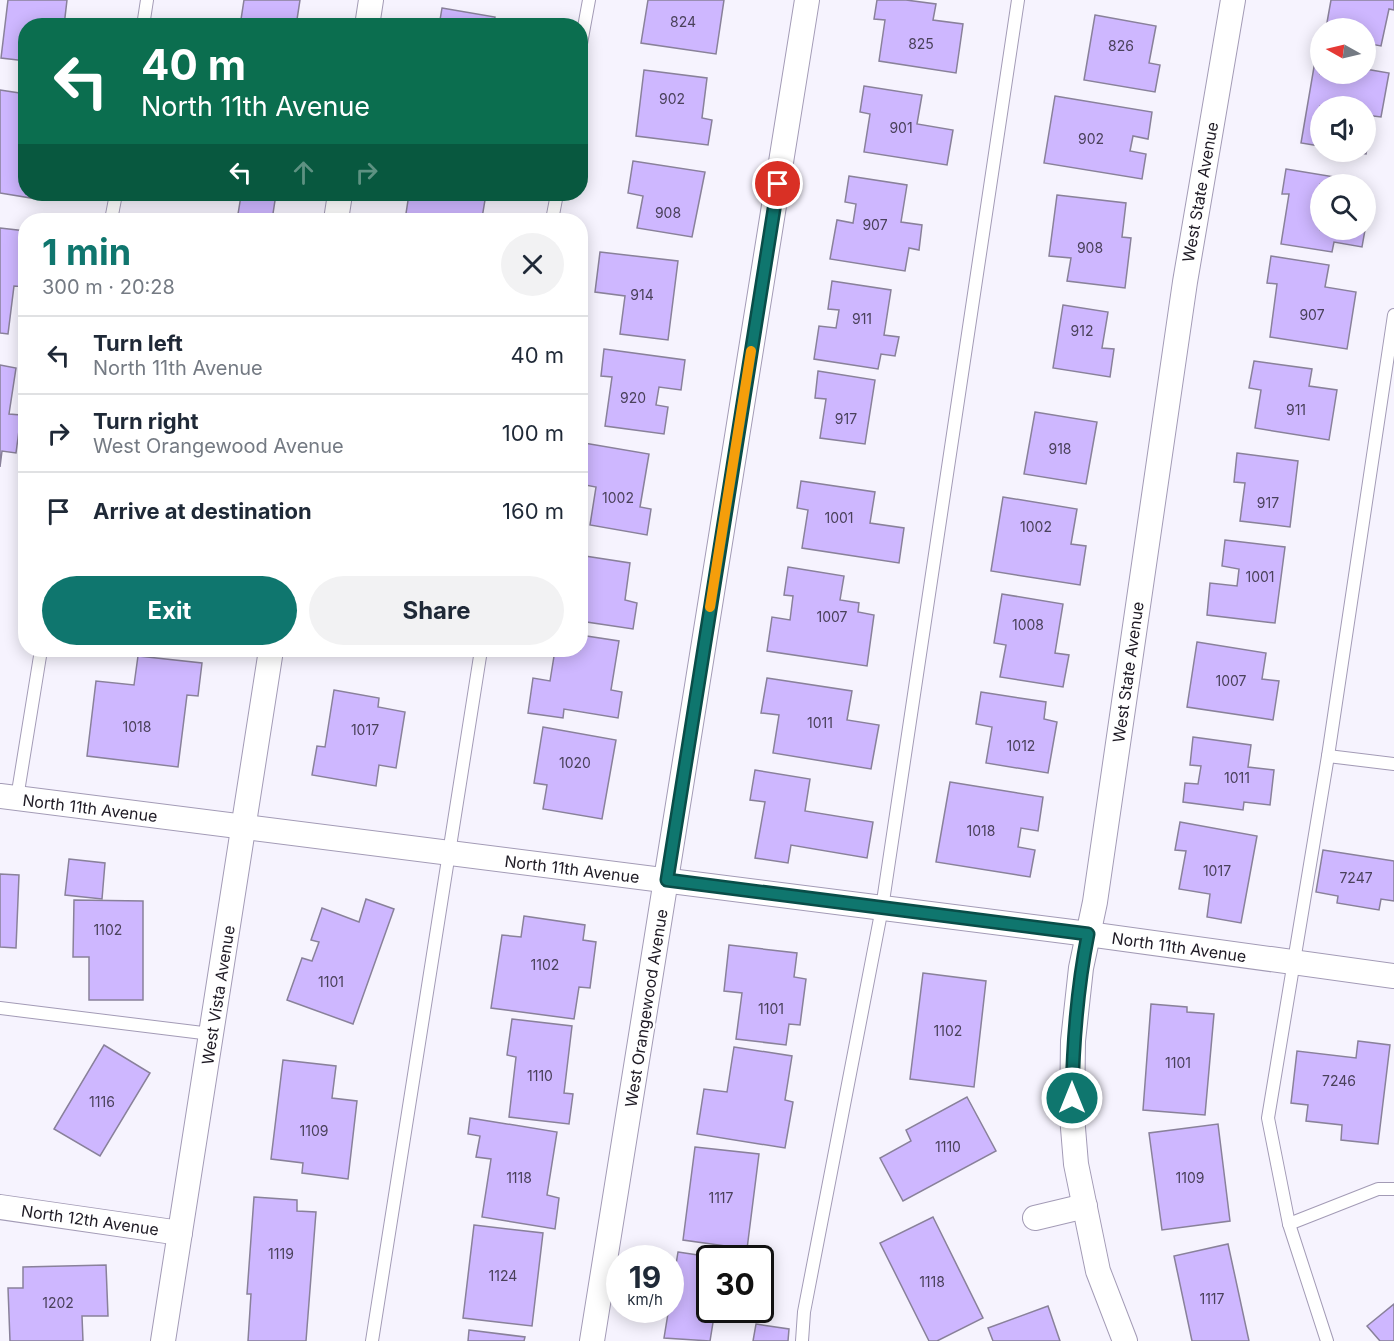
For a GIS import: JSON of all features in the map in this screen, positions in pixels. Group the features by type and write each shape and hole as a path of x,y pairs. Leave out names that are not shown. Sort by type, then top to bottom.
{"street":[{"path":"368,18 371,0"},
{"name":"West Orangewood Avenue","path":"592,1341 807,0"},
{"name":"West State Avenue","path":"1125,1341 1098,1271 1076,1164 1073,1128 1072,1041 1081,968 1097,890 1185,282 1233,0"},
{"name":"West Vista Avenue","path":"163,1341 270,657"},
{"name":"North 11th Avenue","path":"8,797 1088,934 1394,976"},
{"path":"1035,1218 1085,1206"},
{"name":"North 12th Avenue","path":"0,1207 180,1233"}],"lane":[{"path":"144,18 147,0"},
{"path":"586,18 589,0"},
{"path":"802,1341 804,1312 882,908 1018,0"},
{"path":"1327,1341 1289,1224 1268,1118 1328,756 1394,315"},
{"path":"8,797 39,657"},
{"path":"372,1341 480,657"},
{"path":"1328,756 1394,764"},
{"path":"0,1008 212,1034"},
{"path":"1289,1224 1378,1189 1394,1189"}],"building":[{"path":"8,0 67,0 65,18 18,18 18,60 1,58"},
{"path":"244,0 300,0 297,18 241,18"},
{"path":"648,0 724,0 716,54 641,43"},
{"path":"877,0 906,0 936,4 933,20 963,24 956,73 879,61 885,20 874,19"},
{"path":"1331,0 1394,0 1394,10 1389,9 1381,46 1376,45 1376,18 1328,18"},
{"path":"442,8 495,17 495,18 440,18"},
{"path":"1095,15 1156,26 1149,63 1160,65 1155,92 1084,80"},
{"path":"644,70 707,78 702,118 712,120 708,145 636,136"},
{"path":"1376,71 1389,73 1381,117 1376,116 1376,96 1310,96 1310,144 1301,143 1311,84 1376,84"},
{"path":"864,86 922,95 917,124 953,130 947,165 864,152 870,114 860,112"},
{"path":"0,90 18,93 18,196 0,193"},
{"path":"1055,96 1152,112 1148,139 1133,136 1130,151 1146,154 1142,179 1044,163"},
{"path":"633,161 705,172 692,237 637,228 643,196 628,193"},
{"path":"1286,169 1316,174 1310,174 1310,240 1363,240 1362,247 1334,242 1332,252 1281,244 1289,194 1282,194"},
{"path":"849,176 907,185 901,222 922,225 919,250 909,248 905,271 830,259 837,220 853,223 856,204 845,202"},
{"path":"1057,195 1126,203 1122,237 1131,238 1125,288 1067,281 1071,258 1049,256"},
{"path":"240,201 275,201 273,213 238,213"},
{"path":"408,201 485,201 483,213 406,213"},
{"path":"0,228 18,230 18,286 14,286 8,334 0,333"},
{"path":"600,252 678,261 668,340 620,334 625,296 595,292"},
{"path":"1271,256 1329,265 1325,287 1356,292 1347,349 1270,337 1277,284 1267,283"},
{"path":"832,281 891,290 884,335 899,337 895,356 881,354 878,369 814,359 819,326 836,328 839,310 828,309"},
{"path":"1063,305 1108,312 1102,348 1114,349 1110,377 1053,368"},
{"path":"604,349 685,360 681,390 659,387 656,405 668,407 664,434 605,426 612,377 601,376"},
{"path":"1254,361 1312,369 1309,386 1337,390 1329,440 1255,428 1261,390 1249,388"},
{"path":"0,365 16,368 9,414 18,415 18,438 16,453 2,451 0,467"},
{"path":"818,371 875,380 865,444 820,438 826,399 815,398"},
{"path":"1035,412 1097,422 1086,484 1024,474"},
{"path":"588,444 649,454 640,507 651,509 647,535 590,525 596,487 588,486"},
{"path":"1237,453 1298,461 1290,527 1240,521 1245,483 1234,482"},
{"path":"801,481 875,492 870,523 904,528 899,563 802,548 808,510 797,508"},
{"path":"1003,497 1077,509 1071,544 1086,546 1080,585 991,571"},
{"path":"1225,540 1285,547 1275,623 1207,615 1210,583 1237,586 1239,569 1222,566"},
{"path":"588,556 630,563 625,600 637,603 633,629 588,622"},
{"path":"788,567 844,576 840,600 859,603 858,612 874,615 867,666 767,651 772,617 790,620 793,596 784,595"},
{"path":"1002,594 1063,604 1055,653 1069,655 1063,687 1000,677 1006,645 994,643"},
{"path":"588,636 619,641 611,690 622,692 618,718 564,709 563,718 528,713 533,678 550,681 554,657 588,657"},
{"path":"1197,642 1266,653 1262,679 1279,681 1273,720 1187,707"},
{"path":"138,657 202,663 198,696 187,695 178,767 87,756 96,681 134,685"},
{"path":"767,678 852,691 847,720 879,725 871,769 773,753 779,715 761,713"},
{"path":"334,690 379,698 378,707 405,712 396,768 379,765 376,786 312,775 317,746 325,747"},
{"path":"981,692 1046,702 1044,719 1057,722 1048,773 986,763 992,727 976,724"},
{"path":"543,727 616,740 602,819 543,809 547,785 534,783"},
{"path":"1193,737 1251,745 1248,767 1274,770 1270,805 1244,802 1243,810 1183,802 1185,783 1198,784 1201,766 1190,765"},
{"path":"755,770 810,779 805,811 873,822 867,858 791,845 788,863 755,858 765,802 750,800"},
{"path":"950,782 1043,797 1038,831 1021,828 1018,847 1035,850 1030,877 936,862"},
{"path":"1180,822 1257,836 1241,923 1207,917 1210,894 1179,889 1186,851 1175,850"},
{"path":"1323,850 1394,861 1394,901 1381,899 1379,910 1337,903 1338,896 1316,892"},
{"path":"69,859 105,863 102,899 65,895"},
{"path":"0,874 19,875 16,948 0,947"},
{"path":"366,899 394,909 353,1024 287,1000 302,958 312,961 319,942 311,940 322,908 359,922"},
{"path":"74,900 143,901 143,1000 89,1000 89,957 73,957"},
{"path":"524,916 585,925 583,940 596,942 590,988 579,987 574,1019 491,1008 502,935 521,937"},
{"path":"729,945 797,953 794,977 806,979 800,1025 789,1024 786,1045 736,1039 742,993 724,991"},
{"path":"923,973 986,981 974,1087 910,1079"},
{"path":"1151,1004 1187,1007 1187,1012 1214,1014 1205,1115 1143,1110"},
{"path":"512,1019 572,1026 564,1093 573,1094 569,1124 509,1117 516,1057 507,1055"},
{"path":"1358,1041 1390,1045 1378,1144 1341,1140 1342,1125 1306,1121 1308,1105 1291,1103 1297,1051 1356,1058"},
{"path":"104,1045 150,1073 100,1156 54,1129"},
{"path":"734,1047 792,1056 785,1100 793,1102 785,1148 697,1134 704,1089 727,1092"},
{"path":"283,1060 336,1066 332,1098 357,1101 348,1179 302,1173 303,1163 271,1159"},
{"path":"967,1097 996,1151 903,1201 880,1158 911,1141 906,1130"},
{"path":"470,1118 557,1132 547,1195 559,1198 555,1229 482,1217 491,1159 476,1157 480,1136 468,1134"},
{"path":"1218,1124 1230,1221 1162,1230 1149,1133"},
{"path":"695,1147 759,1154 748,1245 719,1245 683,1240"},
{"path":"254,1197 297,1200 297,1211 316,1212 306,1341 248,1341 251,1294 247,1294"},
{"path":"933,1217 983,1318 937,1341 929,1341 880,1243"},
{"path":"474,1225 543,1233 532,1326 463,1318"},
{"path":"1228,1244 1249,1341 1192,1341 1174,1256"},
{"path":"684,1253 696,1255 696,1323 713,1323 710,1341 664,1338 666,1323 684,1323"},
{"path":"106,1265 108,1316 82,1316 83,1341 10,1341 8,1288 23,1288 23,1267"},
{"path":"1394,1304 1394,1341 1380,1341 1367,1326"},
{"path":"1048,1306 1060,1341 993,1341 988,1328"},
{"path":"756,1324 789,1329 788,1341 753,1341"},
{"path":"469,1330 525,1337 524,1341 468,1341"}],"slow traffic":[{"path":"710,607 751,351"}],"route":[{"path":"778,184 667,880 1088,934 1081,968 1072,1041 1072,1098"}]}
